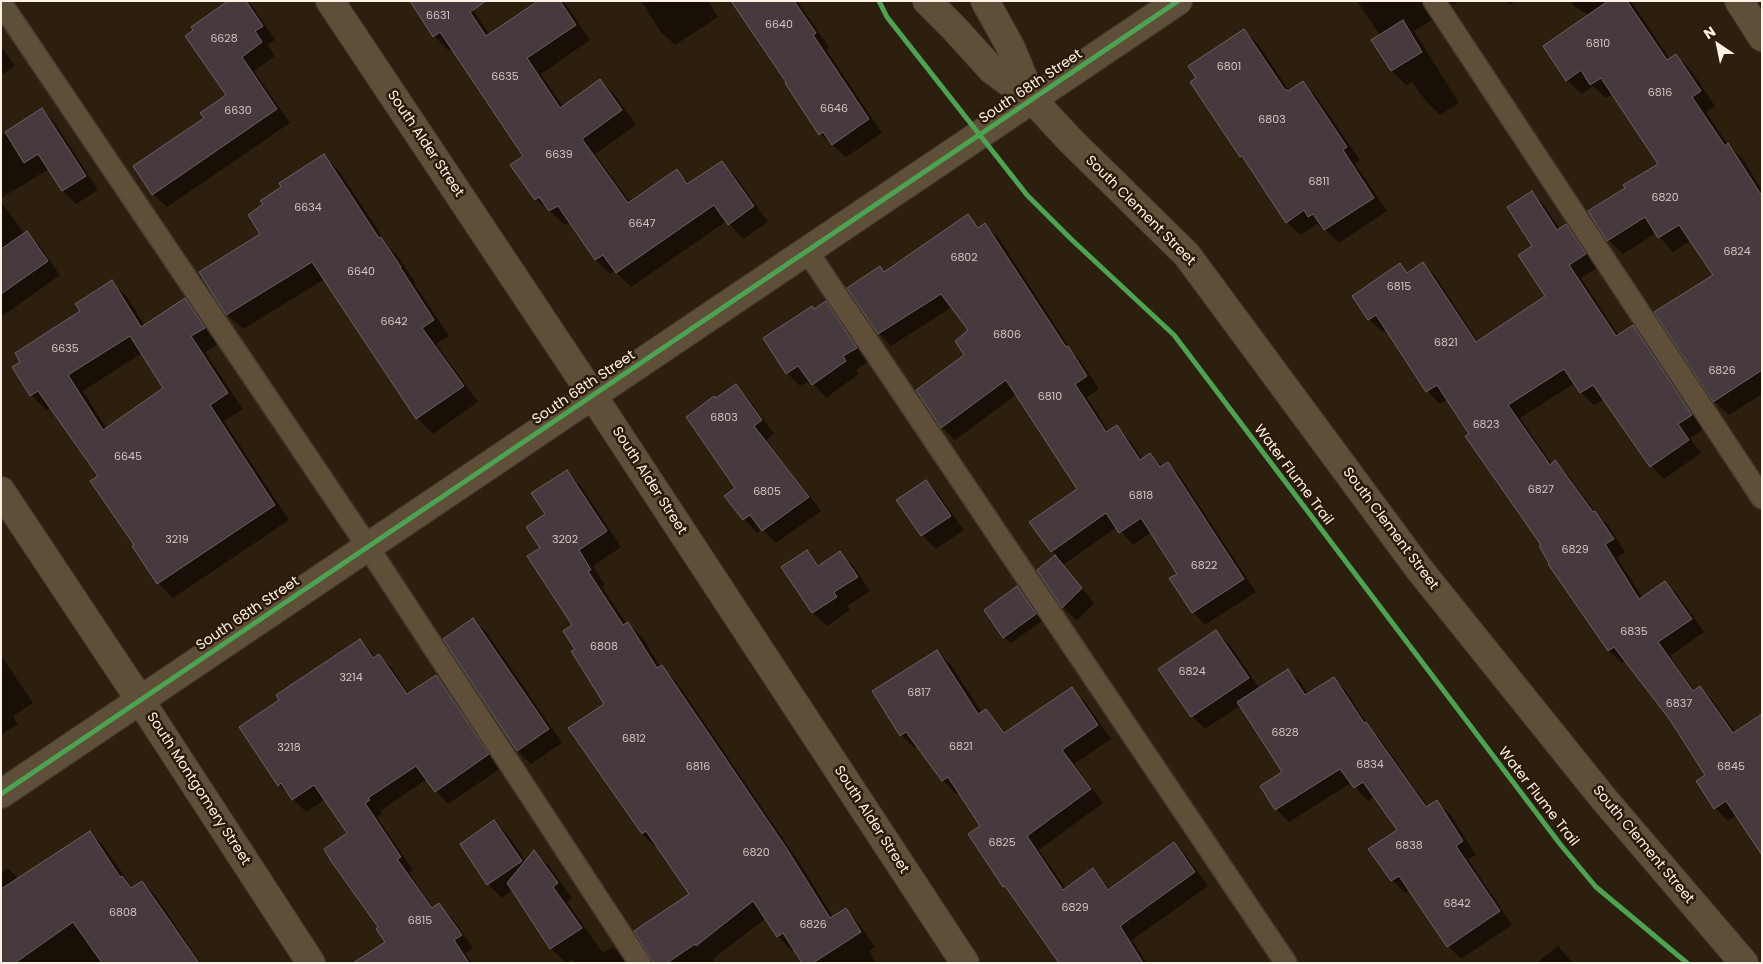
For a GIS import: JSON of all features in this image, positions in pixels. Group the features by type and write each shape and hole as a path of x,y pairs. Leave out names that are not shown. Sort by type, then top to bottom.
{"street":[{"name":"South Alder Street","path":"330,1 593,396 965,963"},
{"path":"926,1 954,28 992,70 1032,100"},
{"path":"985,1 1011,48 1032,100"},
{"name":"South 68th Street","path":"1,794 1178,1"},
{"path":"1739,1 1762,37"},
{"name":"South Clement Street","path":"1032,100 1187,255 1418,569 1603,798 1744,963"},
{"name":"South Montgomery Street","path":"1,491 311,963"}],"lane":[{"path":"1434,1 1762,498"},
{"path":"1,3 368,547 640,963"},
{"path":"807,252 1286,963"}],"building":[{"path":"228,1 246,1 263,26 255,31 262,42 242,57 277,109 152,195 133,166 204,118 200,113 226,95 185,36 193,30 191,27"},
{"path":"410,1 486,1 470,12 486,36 538,1 560,1 576,25 527,58 560,108 600,79 622,110 582,139 628,203 677,169 687,184 722,161 754,206 728,225 714,205 616,273 603,255 595,260 558,206 549,211 539,197 535,200 510,165 523,156 440,32 433,37"},
{"path":"731,1 794,1 816,33 813,35 869,119 832,145 823,132 819,135 786,82"},
{"path":"1608,1 1627,1 1667,60 1676,54 1701,91 1692,97 1725,146 1728,143 1762,196 1762,370 1713,402 1654,312 1713,275 1679,225 1658,238 1645,217 1607,241 1588,211 1625,188 1623,185 1658,164 1601,78 1590,85 1581,70 1566,81 1543,46"},
{"path":"1403,20 1422,52 1391,71 1371,40"},
{"path":"1244,29 1285,90 1288,91 1303,81 1347,147 1343,150 1374,198 1324,230 1313,214 1308,217 1304,210 1286,223 1190,82 1196,78 1188,66"},
{"path":"42,108 86,176 62,191 38,154 24,163 5,132"},
{"path":"324,154 379,238 381,237 401,267 434,320 422,328 464,386 416,419 312,262 226,315 199,272 260,234 248,215 263,204 260,201 281,187 279,183"},
{"path":"1532,191 1557,230 1566,224 1586,254 1569,265 1616,336 1633,325 1692,415 1678,424 1689,440 1650,467 1593,385 1580,393 1564,369 1508,405 1550,465 1555,460 1593,512 1595,511 1614,539 1605,544 1639,599 1665,581 1692,619 1658,642 1693,691 1700,686 1733,733 1762,714 1762,855 1726,801 1714,809 1696,781 1705,775 1670,720 1614,647 1608,651 1548,564 1539,546 1541,545 1465,436 1469,434 1437,385 1426,392 1376,315 1368,320 1352,296 1400,263 1407,273 1423,262 1476,342 1545,296 1518,255 1532,246 1507,207"},
{"path":"968,214 978,228 985,223 1087,376 1075,384 1106,432 1117,425 1140,460 1150,453 1160,467 1168,462 1244,579 1192,613 1169,578 1177,574 1141,518 1119,533 1106,513 1051,552 1029,522 1077,489 1006,380 941,428 916,390 964,355 955,341 968,330 941,294 878,334 847,288 880,266 884,272"},
{"path":"27,231 48,261 1,294 1,249"},
{"path":"112,280 141,327 185,298 205,328 191,336 228,393 210,405 275,505 157,584 132,546 134,545 90,481 98,476 38,391 30,396 12,367 20,362 15,353 80,311 75,304","holes":["130,336 163,388 103,430 68,375"]},
{"path":"826,301 857,348 843,356 846,361 812,385 798,366 786,374 763,338 812,306 814,309"},
{"path":"736,384 762,420 754,426 809,497 762,531 750,515 743,520 724,496 735,488 686,417 714,396 716,398"},
{"path":"567,470 607,531 579,550 591,570 588,571 623,625 628,622 657,668 662,665 787,849 830,918 846,908 861,932 813,963 802,963 783,933 777,937 753,901 696,946 695,944 667,963 654,963 634,931 689,894 646,831 642,834 568,728 604,704 571,651 575,650 563,631 572,625 527,556 540,548 526,527 545,514 531,493"},
{"path":"926,480 951,516 921,536 896,500"},
{"path":"807,550 818,566 840,551 858,577 834,592 837,597 812,613 781,567"},
{"path":"1055,555 1082,588 1062,608 1037,570"},
{"path":"1017,586 1036,614 1003,638 984,610"},
{"path":"473,618 549,729 517,751 443,639"},
{"path":"1216,630 1249,678 1191,717 1158,669"},
{"path":"360,639 373,658 379,654 407,694 436,675 489,754 435,792 416,766 368,798 370,800 365,803 401,857 397,859 432,908 439,903 462,935 454,940 469,963 353,963 385,942 376,929 378,927 324,849 347,833 314,785 292,800 281,783 278,786 239,727 279,700 276,695"},
{"path":"937,650 978,714 986,709 1004,733 1072,687 1098,725 1062,750 1091,789 1027,836 1063,890 1093,868 1108,890 1174,842 1195,872 1120,926 1143,963 1059,963 1005,886 1003,887 968,834 980,826 948,777 942,781 906,732 900,736 872,691"},
{"path":"1288,669 1305,695 1334,677 1364,723 1366,722 1426,807 1437,800 1463,841 1456,846 1500,911 1447,947 1399,876 1391,881 1368,849 1397,830 1363,782 1354,788 1340,769 1275,810 1260,786 1282,772 1237,702"},
{"path":"494,820 522,861 487,885 460,844"},
{"path":"90,831 120,877 122,876 131,888 142,881 199,963 102,963 73,922 15,963 1,963 1,889"},
{"path":"534,850 558,883 553,887 582,928 550,949 507,883"}],"cycle path":[{"name":"Water Flume Trail","path":"879,1 887,17 1027,195 1071,239 1174,335 1560,844 1596,887 1687,963"},
{"path":"1,794 1178,1"}]}
